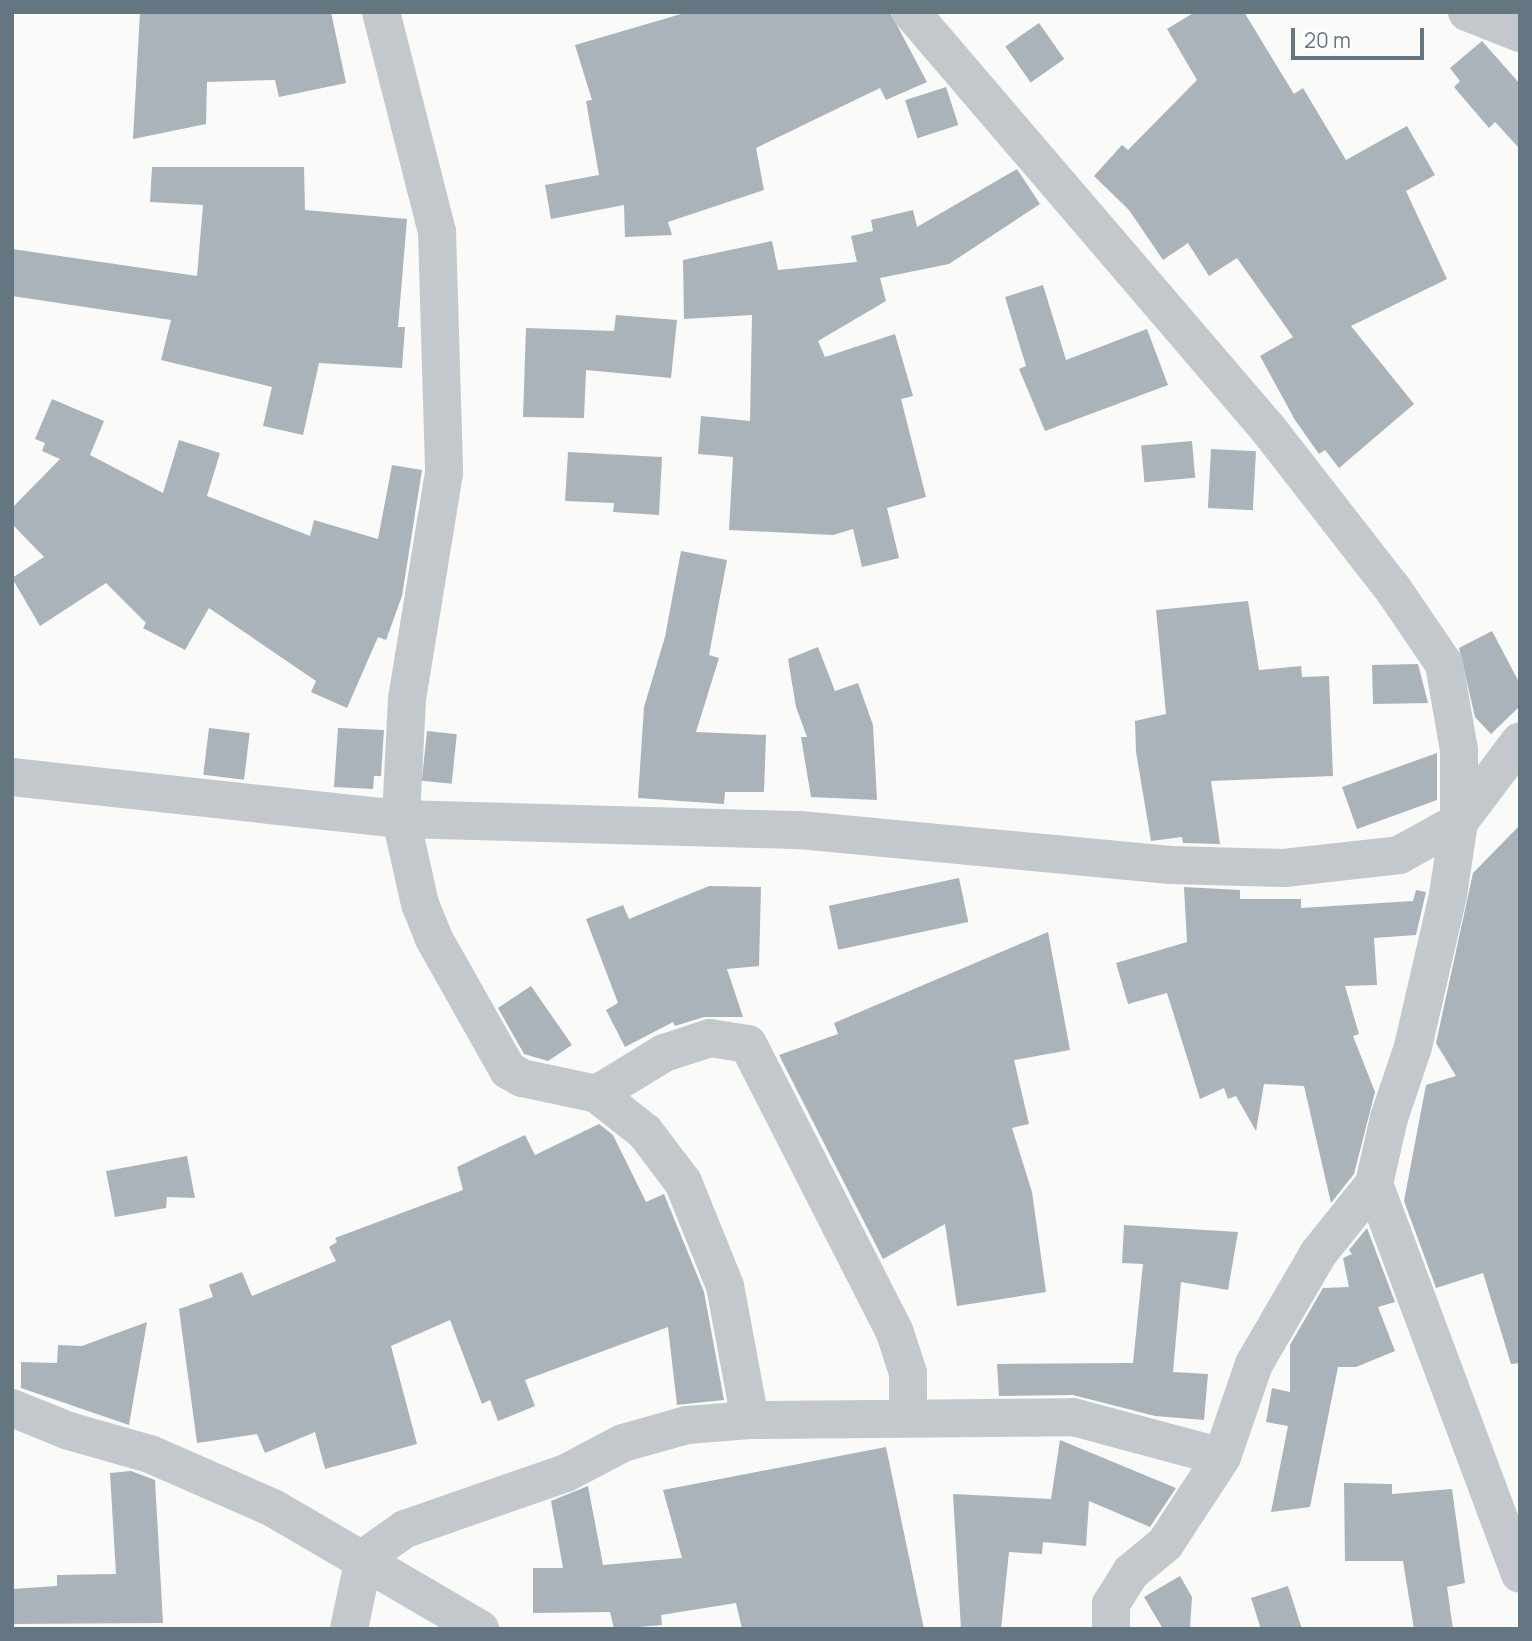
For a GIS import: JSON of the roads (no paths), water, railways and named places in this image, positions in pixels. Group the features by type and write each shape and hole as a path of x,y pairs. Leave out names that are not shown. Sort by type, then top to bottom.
{"street":[{"path":"381,12 437,232 444,473 407,699 401,819 420,904 433,937 508,1070 522,1078 597,1094 645,1132 684,1182 725,1286 750,1420"},
{"path":"911,12 1269,430 1393,589 1444,664 1459,750 1460,822 1413,1047 1389,1118 1374,1184 1318,1254 1254,1364 1222,1457 1165,1544 1130,1572 1111,1604 1111,1629"},
{"path":"1467,12 1520,33"},
{"path":"12,777 401,819 800,830 1170,865 1284,868 1399,855 1460,822 1520,741"},
{"path":"597,1094 664,1053 710,1038 748,1044 895,1333 908,1373 908,1417"},
{"path":"1374,1184 1520,1574"},
{"path":"12,1408 69,1431 150,1454 273,1508 364,1558 480,1629"},
{"path":"349,1629 364,1558 405,1529 566,1473 622,1443 687,1424 908,1417 1073,1417 1222,1457"}]}
